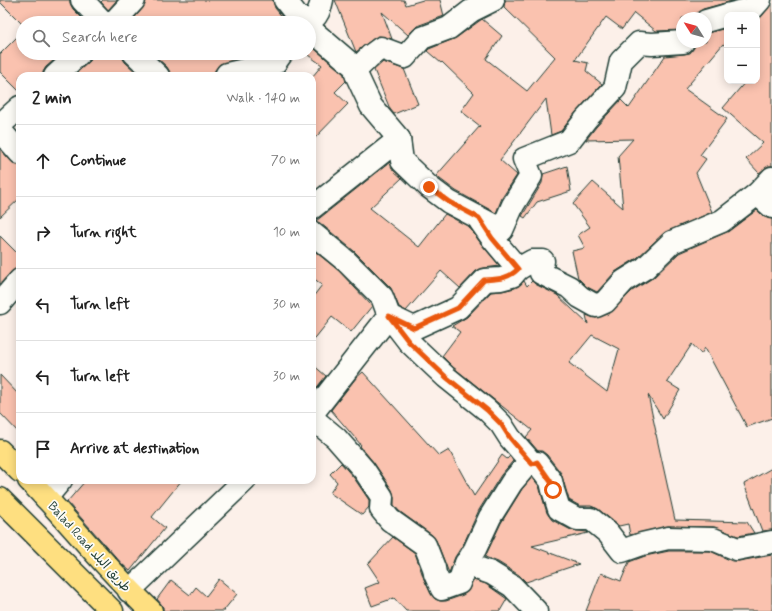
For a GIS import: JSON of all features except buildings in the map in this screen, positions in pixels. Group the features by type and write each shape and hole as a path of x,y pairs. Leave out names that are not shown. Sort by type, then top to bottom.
{"highway":[{"path":"0,451 16,467"},
{"name":"Balad Road طريق البلد","path":"33,484 129,591 151,611"},
{"path":"0,499 111,611"}],"street":[{"path":"82,0 97,16"},
{"path":"119,16 134,0"},
{"path":"285,0 298,16"},
{"path":"315,16 322,0"},
{"path":"493,0 471,11 449,28 422,38 405,57 381,48 370,56 357,69 356,74 371,106 398,139 402,161 429,187 449,202 502,230 513,205 532,176 524,159 568,141 615,88 621,61 640,43 676,42"},
{"path":"740,12 752,9 760,0"},
{"path":"712,19 724,16"},
{"path":"316,34 357,69"},
{"path":"59,72 72,60"},
{"path":"141,60 154,72"},
{"path":"235,72 275,62 277,60"},
{"path":"0,125 16,111"},
{"path":"0,130 16,148"},
{"path":"316,205 398,139"},
{"path":"389,316 414,328 458,308 484,280 512,276 518,269 532,261 543,261 541,273 569,286 580,298 596,306 605,302 624,281 645,268 672,242 764,201 772,178"},
{"path":"479,218 492,238 518,269"},
{"path":"316,236 346,261 382,297 389,316 409,342 446,377 487,410 501,424 510,438 532,464 537,462 551,482 559,509 577,519 591,519 608,533 622,551 642,544 668,538 713,540 737,549 772,542"},
{"path":"0,303 16,285"},
{"path":"316,409 389,316"},
{"path":"316,421 336,438 364,470 382,497 381,509 390,520 425,545 442,589 459,583 466,563 490,516 512,482 530,461"},
{"path":"46,498 58,484"},
{"path":"129,591 241,484"},
{"path":"466,563 491,574 512,586 536,611"}],"route":[{"path":"429,187 449,202 479,218 492,238 518,269 512,276 484,280 458,308 414,328 389,316 409,342 446,377 472,397 501,424 510,438 532,464 537,462 551,482 553,490"}]}
